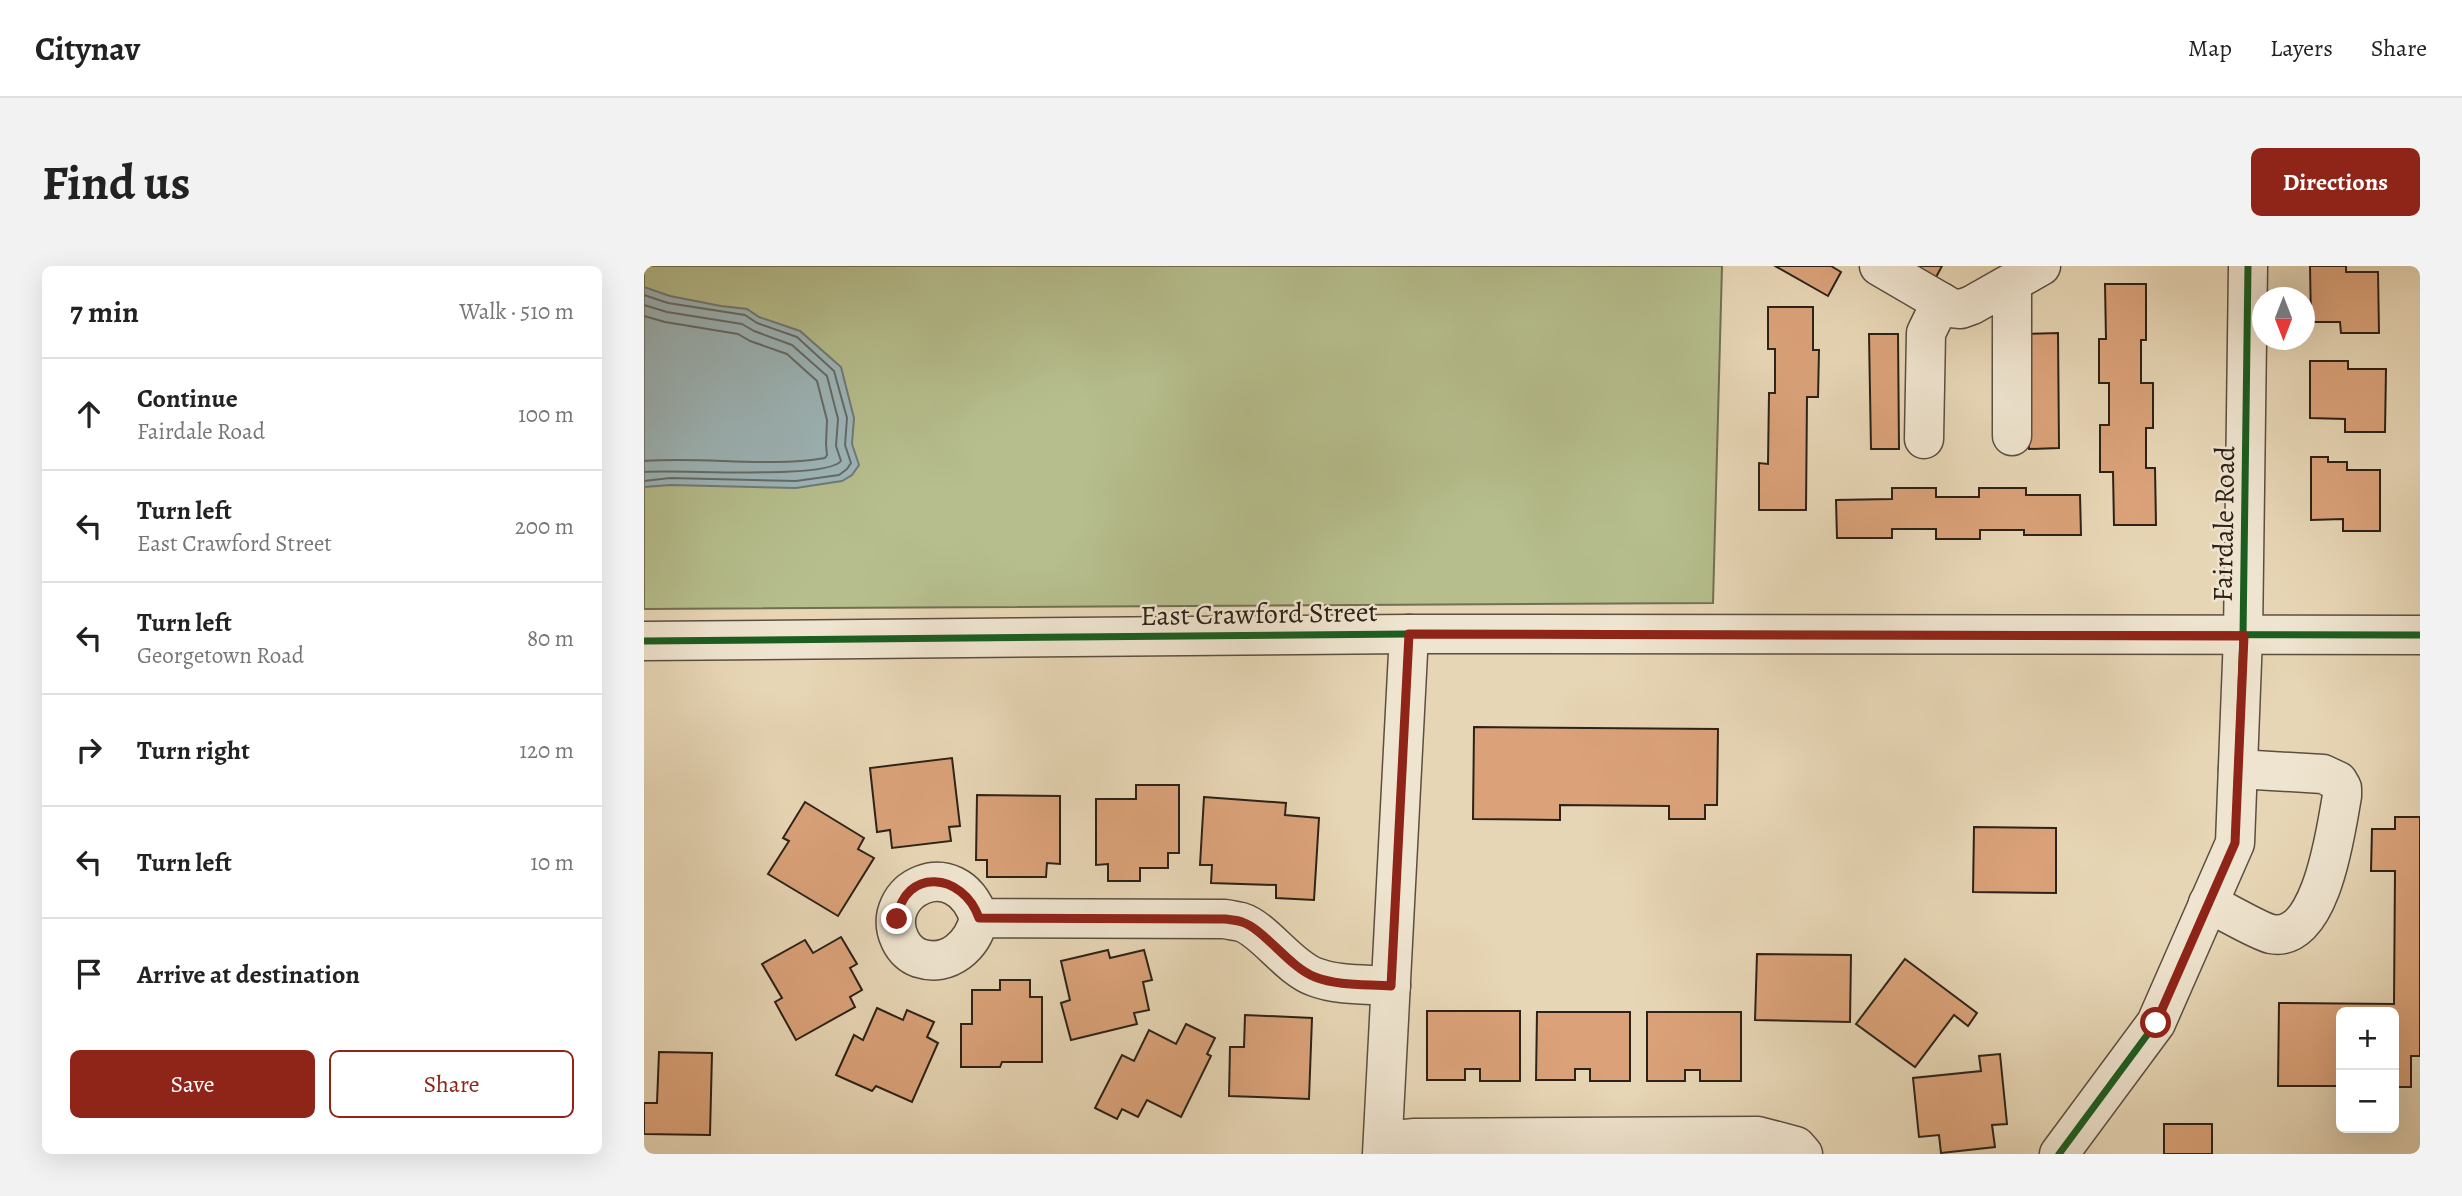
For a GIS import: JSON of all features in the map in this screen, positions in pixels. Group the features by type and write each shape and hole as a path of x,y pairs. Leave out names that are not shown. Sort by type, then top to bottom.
{"street":[{"path":"1879,266 1951,308 1961,309 2026,274"},
{"name":"Fairdale Road","path":"2059,1154 2156,1023 2235,843 2244,636 2248,266"},
{"path":"2012,436 2026,274"},
{"path":"1924,439 1926,334 1941,302"},
{"path":"1409,634 1383,1148 1415,1138 1758,1136 1796,1146 1803,1154"},
{"name":"East Crawford Street","path":"644,641 1409,634 2420,635"},
{"path":"2208,903 2272,934 2286,933 2297,926 2309,912 2320,891 2330,858 2342,796 2338,781 2323,774 2238,769"},
{"path":"979,918 1225,919 1243,922 1302,970 1315,977 1344,983 1391,986"}],"green space":[{"path":"644,266 1722,266 1713,603 644,609"}],"water":[{"path":"644,287 670,296 747,309 759,317 800,331 841,367 854,418 852,444 859,465 852,475 842,481 796,488 670,485 644,487"}],"building":[{"path":"1775,266 1831,266 1841,272 1828,296"},
{"path":"1913,266 1942,266 1935,279"},
{"path":"2310,266 2346,266 2346,272 2378,272 2379,333 2341,333 2340,322 2315,322 2315,287 2310,287"},
{"path":"2105,284 2146,284 2146,340 2141,340 2141,383 2153,383 2153,428 2146,428 2146,468 2155,468 2156,525 2114,525 2113,472 2100,472 2100,425 2109,425 2109,383 2099,383 2099,339 2106,339"},
{"path":"1768,307 1813,307 1813,350 1819,350 1818,397 1807,397 1806,510 1759,510 1759,463 1768,464 1769,393 1775,393 1775,349 1768,349"},
{"path":"2058,333 2059,448 2029,449 2027,334"},
{"path":"1869,334 1898,334 1899,449 1871,449"},
{"path":"2310,361 2348,361 2348,369 2386,369 2385,432 2345,432 2345,419 2310,418"},
{"path":"2311,457 2328,457 2328,462 2347,462 2347,470 2380,470 2380,531 2343,531 2343,519 2311,520"},
{"path":"1892,488 1936,488 1936,497 1979,497 1979,488 2026,488 2026,495 2080,495 2081,535 2024,535 2024,530 1980,530 1980,539 1936,539 1936,529 1892,529 1892,538 1837,538 1836,500 1892,499"},
{"path":"1474,727 1718,729 1717,805 1705,805 1705,819 1669,819 1669,806 1560,805 1560,820 1473,819"},
{"path":"952,758 960,826 949,827 951,841 892,848 890,830 877,832 870,768"},
{"path":"1136,785 1179,785 1179,853 1168,853 1168,868 1140,868 1140,881 1108,881 1108,864 1096,865 1096,799 1136,799"},
{"path":"977,795 1060,796 1060,864 1047,863 1046,877 987,877 987,860 976,860"},
{"path":"1204,797 1286,803 1285,815 1319,818 1314,900 1276,898 1276,885 1211,883 1212,865 1200,865"},
{"path":"805,802 864,838 858,849 874,858 838,916 768,874 789,841 783,838"},
{"path":"2395,817 2420,817 2420,1056 2411,1056 2411,1087 2399,1087 2399,1007 2336,1007 2336,1086 2278,1086 2279,1003 2394,1004 2395,871 2371,871 2372,829 2395,829"},
{"path":"1974,827 2056,828 2056,893 1973,892"},
{"path":"841,937 857,964 850,968 862,990 850,997 855,1007 796,1040 775,1002 782,998 762,964 805,940 813,953"},
{"path":"1108,950 1110,958 1144,950 1152,980 1143,982 1149,1010 1134,1013 1137,1024 1071,1040 1061,1003 1070,1000 1061,961"},
{"path":"1757,954 1851,955 1850,1022 1755,1020"},
{"path":"1905,959 1977,1013 1968,1026 1954,1015 1915,1067 1856,1024"},
{"path":"1000,980 1030,980 1030,997 1042,997 1042,1062 1002,1062 1000,1067 961,1067 961,1024 972,1024 972,990 1000,990"},
{"path":"877,1008 903,1020 907,1010 934,1022 927,1037 938,1043 912,1102 876,1086 872,1091 836,1075 854,1035 863,1040"},
{"path":"1427,1011 1520,1011 1520,1081 1480,1081 1480,1069 1465,1069 1465,1080 1427,1080"},
{"path":"1537,1012 1630,1012 1630,1081 1590,1081 1590,1069 1575,1069 1575,1080 1536,1080"},
{"path":"1647,1012 1741,1012 1741,1081 1700,1081 1700,1070 1685,1070 1685,1081 1647,1081"},
{"path":"1245,1015 1312,1018 1309,1099 1229,1096 1230,1047 1244,1047"},
{"path":"1186,1024 1215,1038 1207,1054 1211,1056 1181,1117 1147,1100 1138,1117 1122,1109 1117,1119 1095,1108 1122,1055 1134,1061 1149,1030 1176,1044"},
{"path":"659,1052 712,1053 710,1135 644,1134 644,1103 657,1103"},
{"path":"2000,1054 2007,1124 1992,1125 1995,1147 1941,1153 1939,1135 1919,1137 1913,1078 1981,1071 1979,1056"},
{"path":"2164,1124 2212,1124 2212,1154 2164,1154"}],"cycle path":[{"path":"2059,1154 2156,1023 2235,843 2243,636 2248,266"},
{"path":"644,641 1409,634 2420,635"}],"route":[{"path":"897,919 901,902 907,895 922,884 937,881 955,886 963,893 974,903 979,918 1225,919 1243,922 1302,970 1315,977 1344,983 1391,986 1409,634 2244,636 2235,843 2156,1023"}]}
